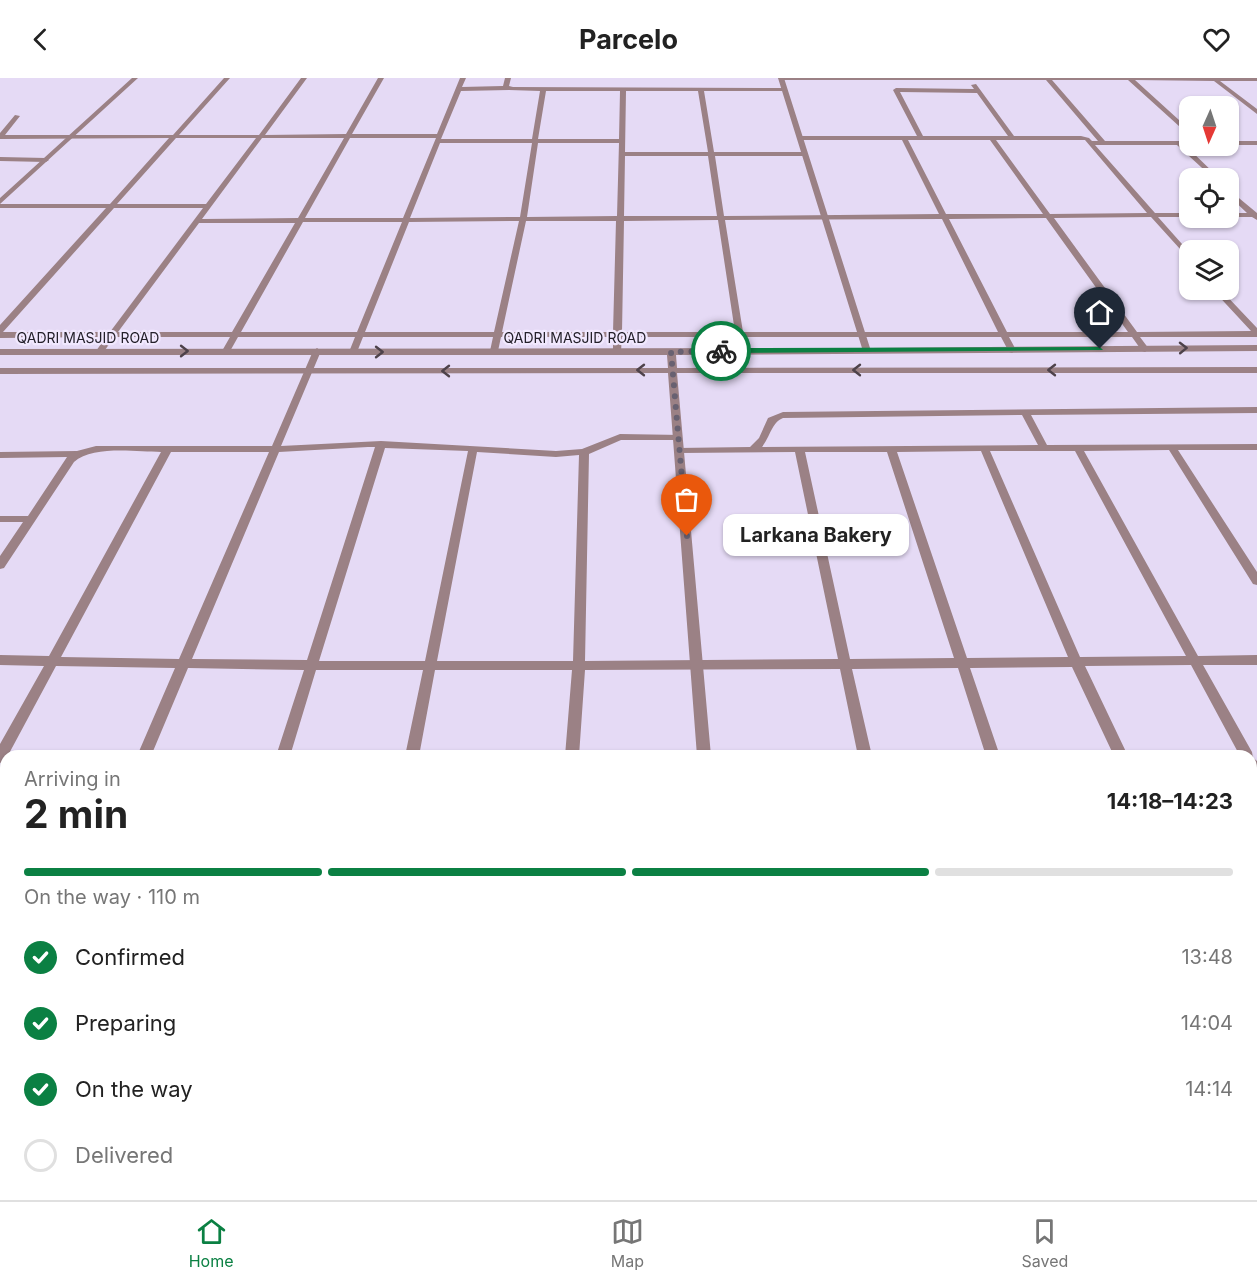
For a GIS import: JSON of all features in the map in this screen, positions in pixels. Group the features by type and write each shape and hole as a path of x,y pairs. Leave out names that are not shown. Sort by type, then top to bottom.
{"street":[{"path":"0,204 135,78"},
{"path":"0,330 227,78"},
{"path":"100,351 304,78"},
{"path":"226,351 302,221 381,78"},
{"path":"353,352 463,78"},
{"path":"508,78 506,87 509,88"},
{"path":"591,89 592,78"},
{"path":"672,78 674,89"},
{"path":"867,351 781,78 1257,79"},
{"path":"969,79 1012,138"},
{"path":"1048,79 1103,143"},
{"path":"1130,79 1179,124"},
{"path":"1215,79 1257,112"},
{"path":"459,89 785,89"},
{"path":"494,351 523,219 543,89"},
{"path":"617,351 623,89"},
{"path":"702,89 742,350"},
{"path":"921,138 896,90 978,91"},
{"path":"1249,106 1257,106"},
{"path":"0,137 17,116"},
{"path":"0,137 349,136 621,141"},
{"path":"800,138 1087,139 1179,246"},
{"path":"904,138 1012,350"},
{"path":"992,138 1145,349"},
{"path":"1239,143 1257,142"},
{"path":"1090,143 1179,143"},
{"path":"621,154 805,154"},
{"path":"1193,156 1205,168"},
{"path":"0,159 46,160"},
{"path":"1239,201 1256,216"},
{"path":"0,204 207,206"},
{"path":"196,221 1179,215"},
{"path":"1239,215 1256,216"},
{"path":"1226,300 1257,334"},
{"path":"0,335 1257,334"},
{"name":"QADRI MASJID ROAD","path":"0,352 671,352 1257,348"},
{"path":"147,750 317,351"},
{"path":"671,352 704,750"},
{"name":"QADRI MASJID ROAD","path":"0,371 1257,370"},
{"path":"753,449 765,435 768,423 774,417 783,415 1257,410"},
{"path":"1025,412 1044,448"},
{"path":"0,455 77,454 96,449 274,449 381,444 556,454 584,452 620,437 679,437"},
{"path":"285,750 381,444"},
{"path":"680,450 1257,447"},
{"path":"413,750 473,448"},
{"path":"984,448 1076,662 1118,750"},
{"path":"1078,448 1244,750"},
{"path":"1172,448 1257,581"},
{"path":"4,750 168,449"},
{"path":"799,449 864,750"},
{"path":"891,449 991,750"},
{"path":"572,750 579,665 584,452"},
{"path":"0,564 77,454"},
{"path":"0,519 31,519"},
{"path":"0,660 312,665 697,665 1257,660"}],"way so far":[{"path":"687,536 671,352 721,351"}],"place":[{"name":"Larkana Bakery","path":"687,536"}],"route":[{"path":"721,351 1100,349"}]}
